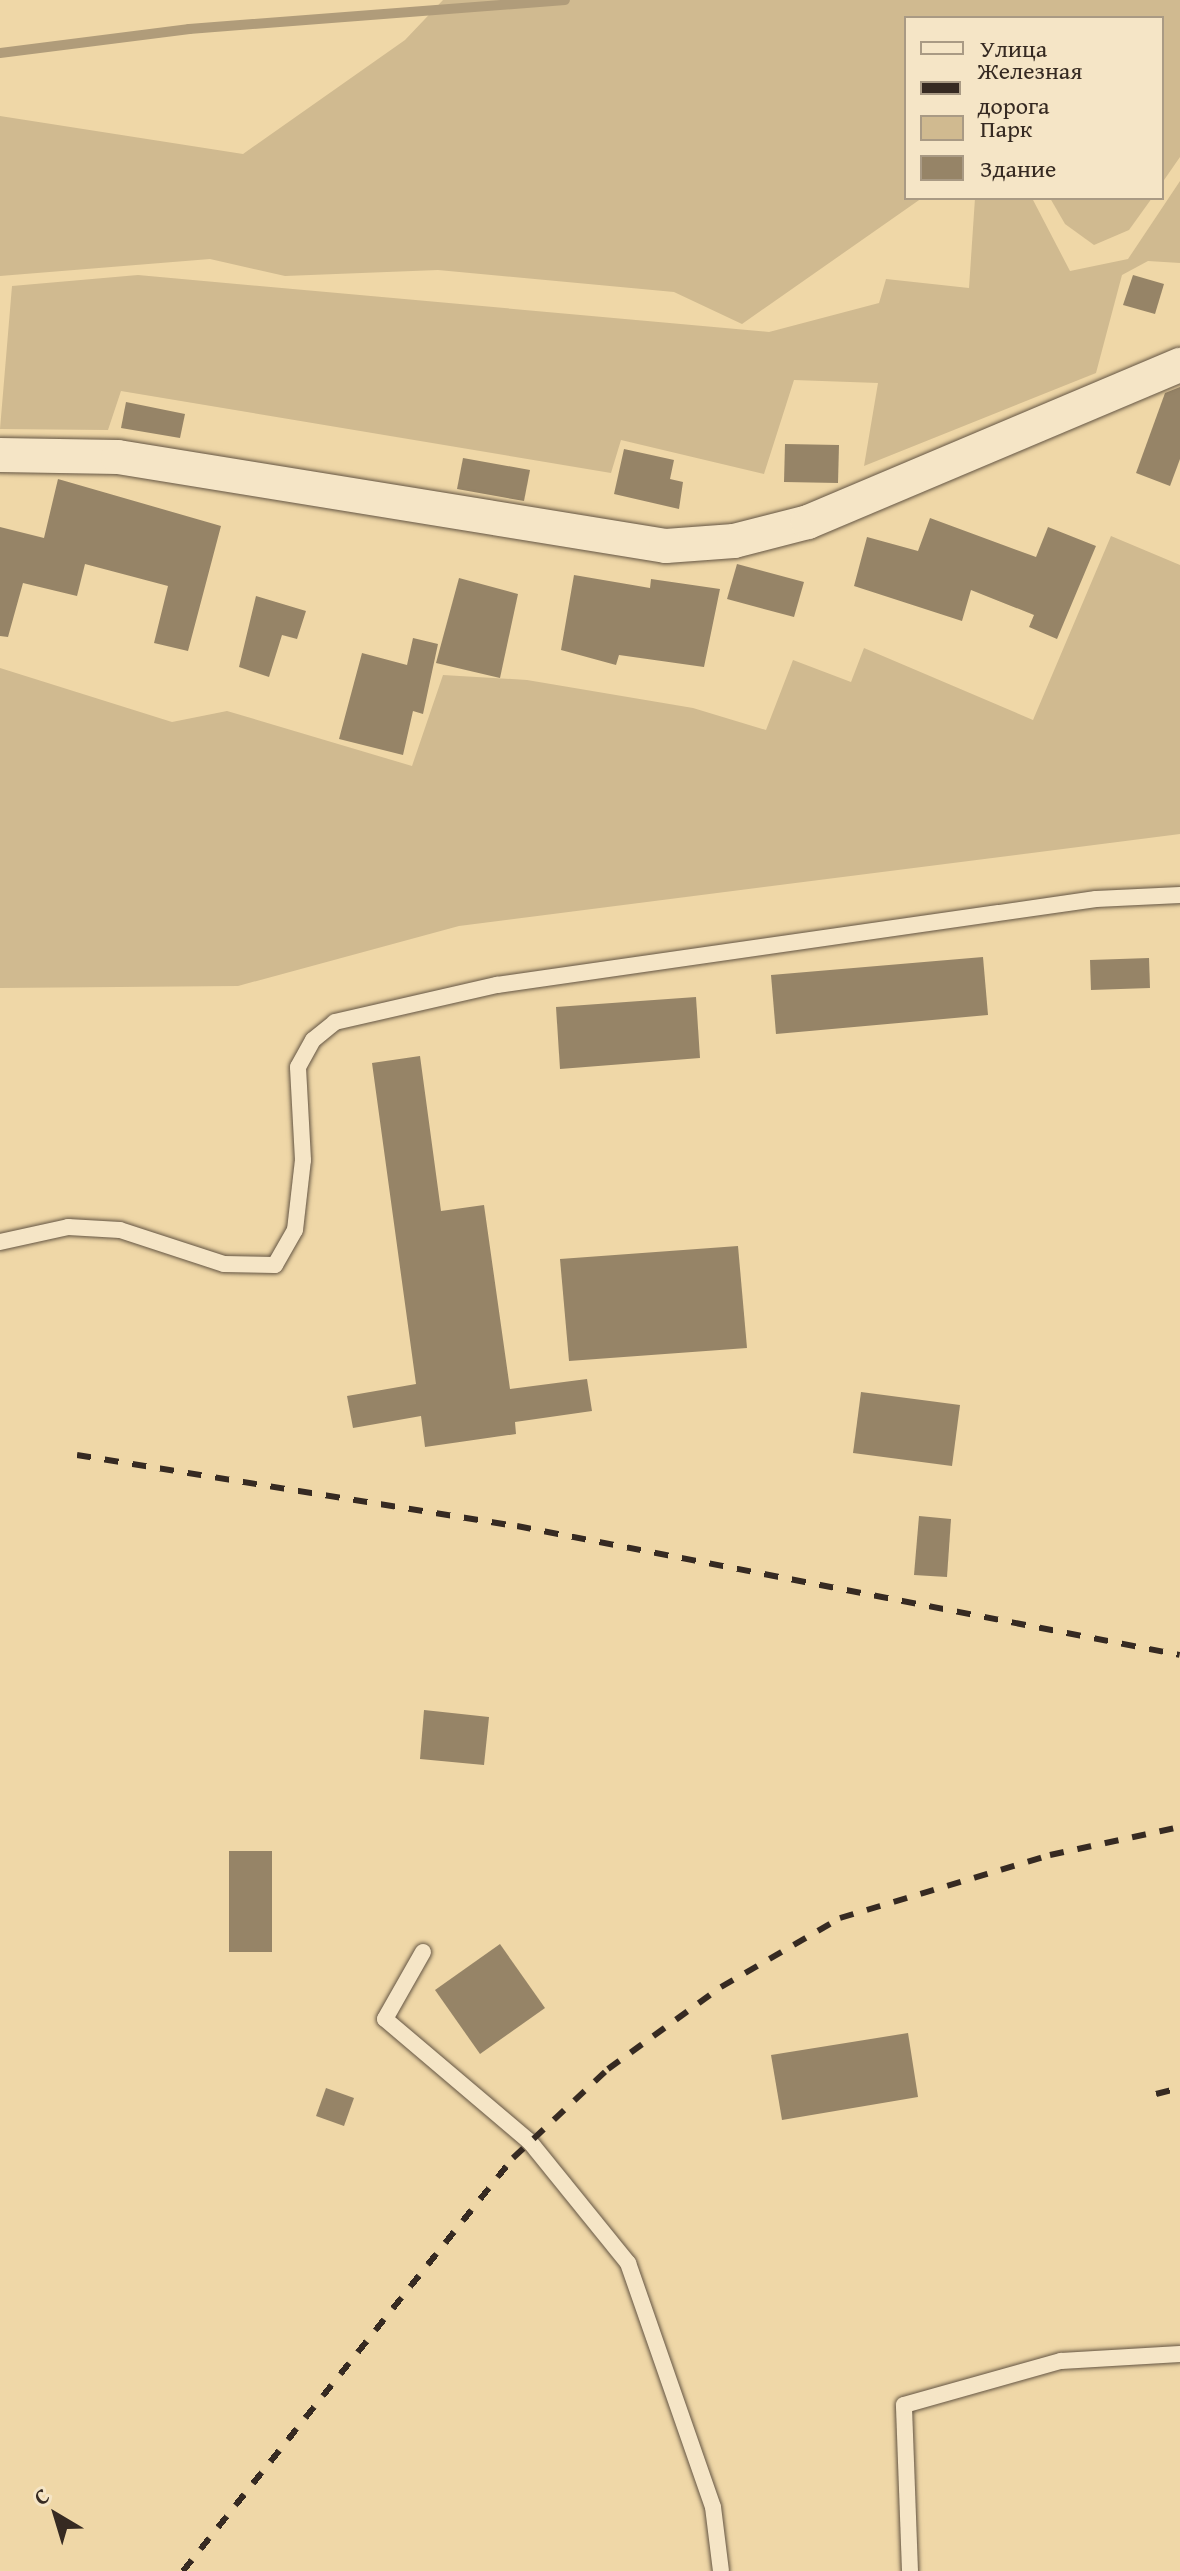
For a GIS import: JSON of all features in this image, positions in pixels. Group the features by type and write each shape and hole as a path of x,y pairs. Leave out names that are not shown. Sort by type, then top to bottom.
{"street":[{"path":"0,455 118,457 409,509 666,546 693,544 760,536 808,522 1180,365"}],"lane":[{"path":"0,1242 68,1227 120,1230 224,1264 275,1265 295,1230 303,1160 298,1067 313,1040 335,1022 497,985 1096,899 1180,895"},
{"path":"423,1952 385,2019 530,2142 628,2263 713,2507 721,2571"},
{"path":"910,2571 904,2405 1061,2361 1180,2354"}],"green space":[{"path":"443,0 1180,0 1180,157 1164,180 1164,16 904,16 904,200 919,200 742,324 674,292 438,270 285,276 210,259 0,276 0,116 243,154 405,40"},
{"path":"1180,181 1180,263 1148,261 1122,275 1096,373 864,466 878,383 794,380 764,474 621,440 611,473 121,391 108,430 0,429 12,286 138,275 769,332 879,303 886,279 969,288 975,200 1033,200 1070,271 1128,259"},
{"path":"1051,200 1151,200 1129,230 1094,245 1065,224"},
{"path":"1111,536 1180,565 1180,834 459,926 238,986 0,988 0,668 172,722 227,711 412,766 443,675 527,680 693,708 766,730 793,660 851,682 864,648 1033,720"}],"building":[{"path":"1133,275 1164,284 1155,314 1123,305"},
{"path":"1180,387 1180,459 1170,486 1136,473 1165,393"},
{"path":"126,402 185,414 180,438 121,428"},
{"path":"785,444 839,445 838,483 784,482"},
{"path":"624,449 674,460 670,479 683,482 679,509 614,494"},
{"path":"463,458 530,470 524,501 457,489"},
{"path":"58,479 221,526 188,651 154,643 168,586 85,564 77,596 23,583 8,637 0,636 0,527 44,538"},
{"path":"930,518 1036,557 1048,527 1096,546 1057,639 1029,627 1034,615 971,590 962,621 854,586 867,537 918,551"},
{"path":"737,564 804,582 794,617 727,599"},
{"path":"574,575 650,588 651,579 720,589 704,667 619,655 616,665 561,650"},
{"path":"459,578 518,594 500,678 436,663"},
{"path":"256,596 306,611 297,639 282,635 269,677 239,667"},
{"path":"413,638 438,644 423,714 413,711 403,755 339,739 362,653 407,665"},
{"path":"983,957 988,1015 776,1034 771,975"},
{"path":"1149,958 1150,988 1091,990 1090,960"},
{"path":"696,997 700,1058 560,1069 556,1007"},
{"path":"420,1056 441,1211 484,1205 510,1389 587,1379 592,1411 515,1422 516,1434 425,1447 421,1416 353,1428 347,1396 416,1384 372,1063"},
{"path":"738,1246 747,1348 569,1361 560,1259"},
{"path":"861,1392 960,1405 952,1466 853,1453"},
{"path":"919,1516 951,1519 947,1577 914,1575"},
{"path":"424,1710 489,1717 484,1765 420,1759"},
{"path":"229,1851 272,1851 272,1952 229,1952"},
{"path":"500,1944 545,2008 480,2054 435,1990"},
{"path":"908,2033 918,2097 782,2120 771,2055"},
{"path":"326,2088 354,2098 344,2126 316,2116"}],"waterway":[{"path":"0,53 189,29 565,0"}],"railway":[{"path":"77,1455 517,1526 1180,1655"},
{"path":"183,2571 513,2158 608,2069 721,1987 840,1918 1050,1855 1180,1827"},
{"path":"1156,2094 1180,2088"}]}
